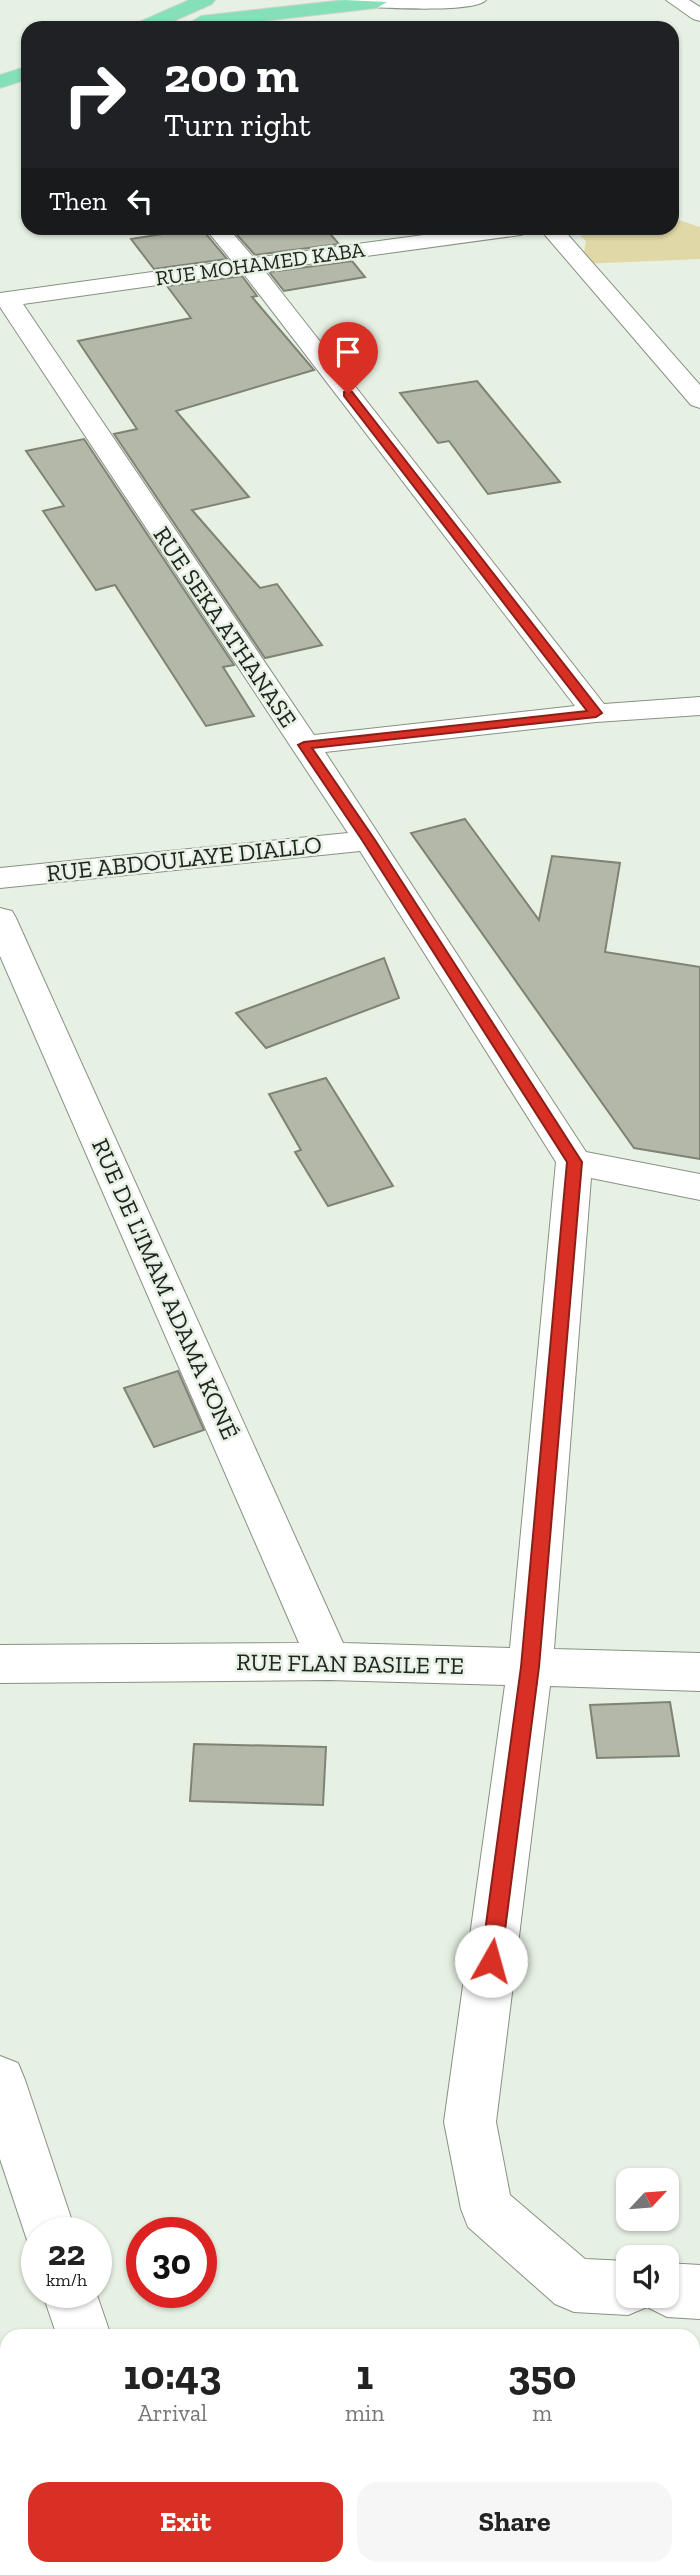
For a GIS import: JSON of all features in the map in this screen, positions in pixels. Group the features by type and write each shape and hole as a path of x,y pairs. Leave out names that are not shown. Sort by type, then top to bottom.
{"main road":[{"path":"187,16 205,0"},
{"path":"168,21 251,0"},
{"path":"187,16 377,2"},
{"path":"0,82 21,74"},
{"path":"0,101 21,94"}],"street":[{"path":"350,0 447,1 474,10"},
{"path":"676,0 700,15"},
{"path":"222,235 249,266 596,713"},
{"name":"RUE MOHAMED KABA","path":"4,299 470,235"},
{"path":"556,235 700,400"},
{"name":"RUE SEKA ATHANASE","path":"4,299 369,840 574,1162"},
{"path":"304,745 596,713 700,706"},
{"name":"RUE ABDOULAYE DIALLO","path":"0,878 369,840"},
{"name":"RUE DE L'IMAM ADAMA KONÉ","path":"0,918 329,1661"},
{"path":"616,2287 574,2285 486,2209 470,2122 530,1667 574,1162 700,1187"},
{"name":"RUE FLAN BASILE TE","path":"0,1664 329,1661 700,1672"},
{"path":"0,2080 45,2217"},
{"path":"679,2291 700,2292"},
{"path":"74,2308 81,2329"}],"shaded area":[{"path":"679,220 700,227 700,259 582,264 586,241 580,235 679,235"}],"building":[{"path":"156,235 207,235 227,259 154,269 131,239"},
{"path":"237,235 331,235 339,244 255,255"},
{"path":"352,261 365,277 284,291 269,272"},
{"path":"242,276 257,296 252,297 314,370 176,411 249,497 192,510 260,588 277,584 322,645 265,658 114,434 137,429 78,341 191,318 167,286"},
{"path":"477,381 560,482 488,494 449,441 438,443 400,393"},
{"path":"84,439 234,665 223,667 254,716 206,726 115,585 96,590 43,511 64,506 26,451"},
{"path":"465,819 539,920 552,856 620,863 605,952 700,967 700,1159 634,1148 411,833"},
{"path":"384,958 399,998 266,1048 236,1013"},
{"path":"326,1078 393,1186 328,1206 295,1152 301,1150 269,1094"},
{"path":"178,1371 204,1430 154,1447 124,1388"},
{"path":"670,1702 679,1756 597,1758 590,1705"},
{"path":"194,1744 326,1747 323,1805 190,1801"}],"route":[{"path":"348,394 596,713 304,745 369,840 574,1162 530,1667 491,1961"}]}
